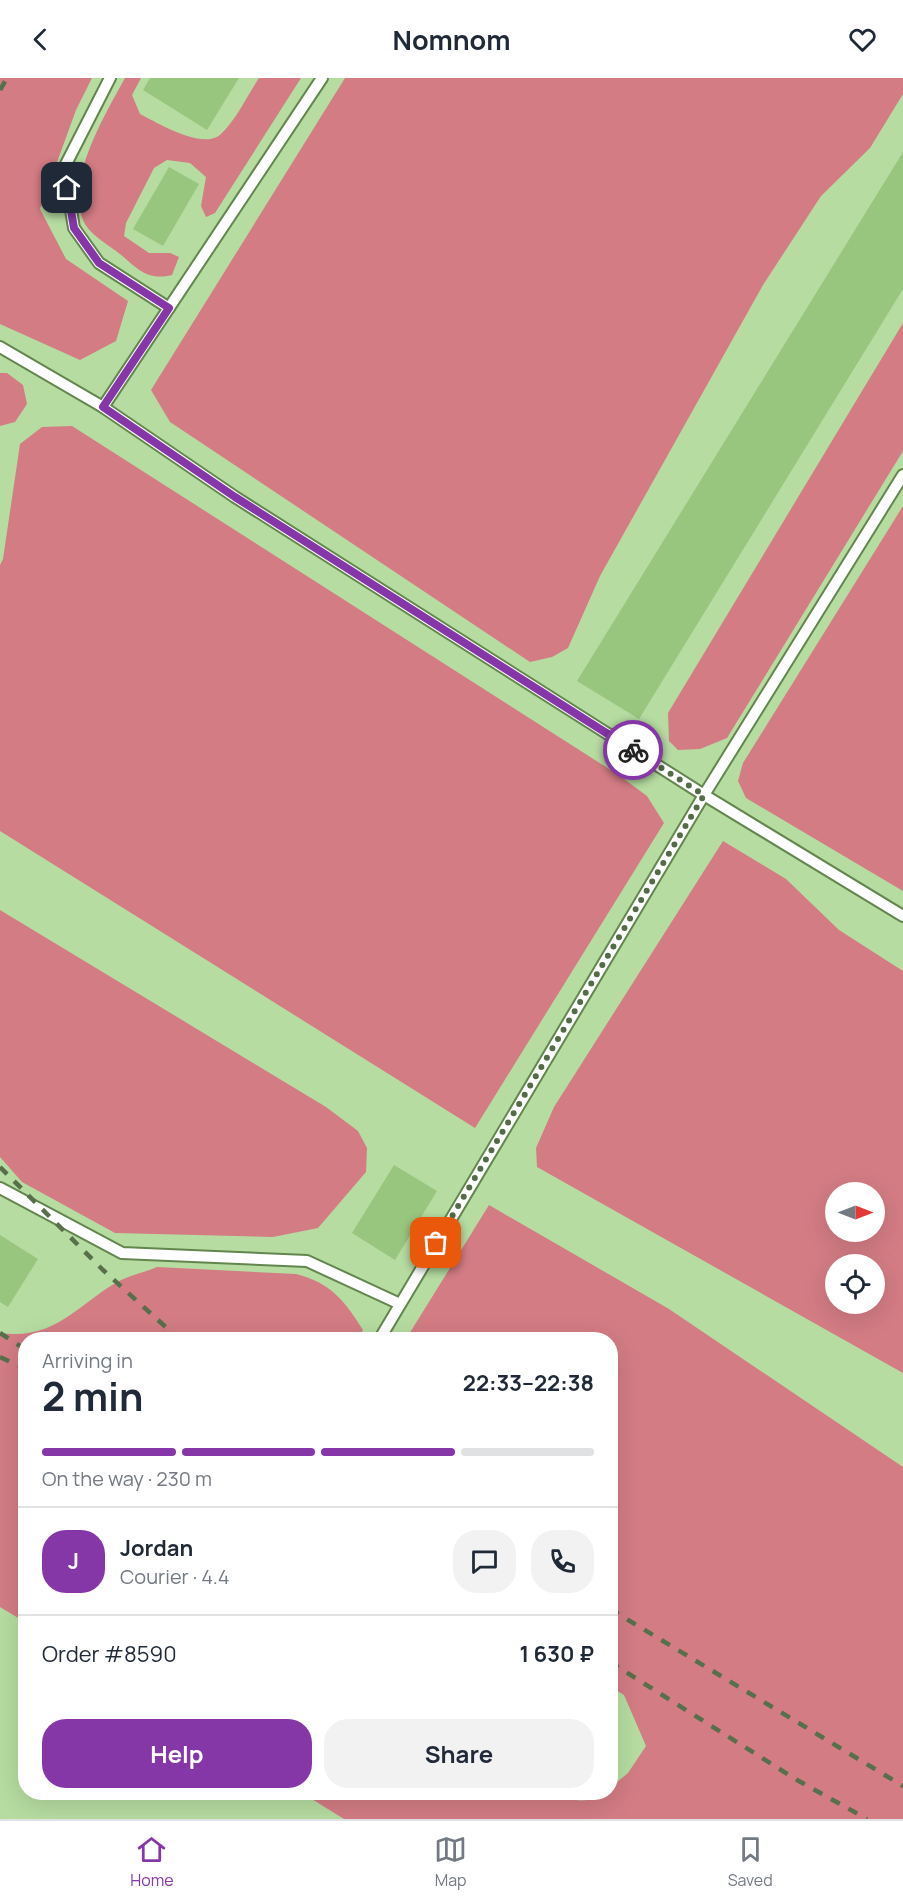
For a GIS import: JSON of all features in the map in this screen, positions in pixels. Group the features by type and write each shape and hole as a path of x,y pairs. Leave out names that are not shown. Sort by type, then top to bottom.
{"lane":[{"path":"110,78 64,168 74,228 99,263 169,308"},
{"path":"103,407 322,78"},
{"path":"0,346 103,407 235,497 704,795 903,916"},
{"path":"384,1332 704,795 903,476"},
{"path":"0,1188 122,1253 307,1261 400,1304"}],"shaded area":[{"path":"0,78 92,78 76,110 40,209 66,259 128,301 116,341 80,360 0,324"},
{"path":"125,78 141,78 132,95 140,114 181,134 205,139 214,138 222,133 237,114 259,78 301,78 215,213 206,217 201,206 206,177 190,163 167,160 154,168 126,223 124,236 149,253 170,253 179,257 172,275 149,275 138,269 92,232 85,224 80,207 79,189 89,150"},
{"path":"345,78 903,78 903,94 870,148 821,196 763,285 600,576 568,648 552,657 530,662 170,422 151,390"},
{"path":"903,323 903,451 727,738 700,749 678,750 669,741 668,713"},
{"path":"0,373 7,373 23,385 27,404 15,422 0,426"},
{"path":"72,426 620,776 647,796 664,823 475,1128 0,831 0,565 3,559 20,444 42,427"},
{"path":"903,506 903,891 746,798 738,781 743,763"},
{"path":"723,841 786,879 839,930 903,971 903,1373 537,1167 536,1148 554,1107"},
{"path":"0,910 326,1107 358,1131 367,1148 366,1172 318,1228 273,1237 115,1233 22,1182 0,1157"},
{"path":"489,1205 669,1309 903,1467 903,1819 344,1819 313,1800 618,1800 618,1781 628,1773 646,1746 624,1695 618,1691 618,1332 410,1332"},
{"path":"157,1267 296,1274 319,1282 336,1294 363,1330 362,1332 31,1332 52,1326 66,1318 121,1280"},
{"path":"0,1333 18,1334 18,1618 0,1607"}],"building":[{"path":"150,78 239,78 207,130 143,90"},
{"path":"903,152 903,289 639,719 577,681"},
{"path":"169,167 199,184 163,246 133,229"},
{"path":"394,1165 437,1191 395,1260 352,1233"},
{"path":"0,1235 38,1259 8,1307 0,1302"}],"railway":[{"path":"0,90 7,78"},
{"path":"0,1167 103,1270 171,1332"},
{"path":"0,1333 18,1345"},
{"path":"0,1357 18,1365"},
{"path":"618,1614 903,1786"},
{"path":"618,1667 797,1780 867,1819"}],"way so far":[{"path":"436,1243 704,795 633,750"}],"route":[{"path":"67,188 74,228 99,263 169,308 103,407 235,497 633,750"}]}
